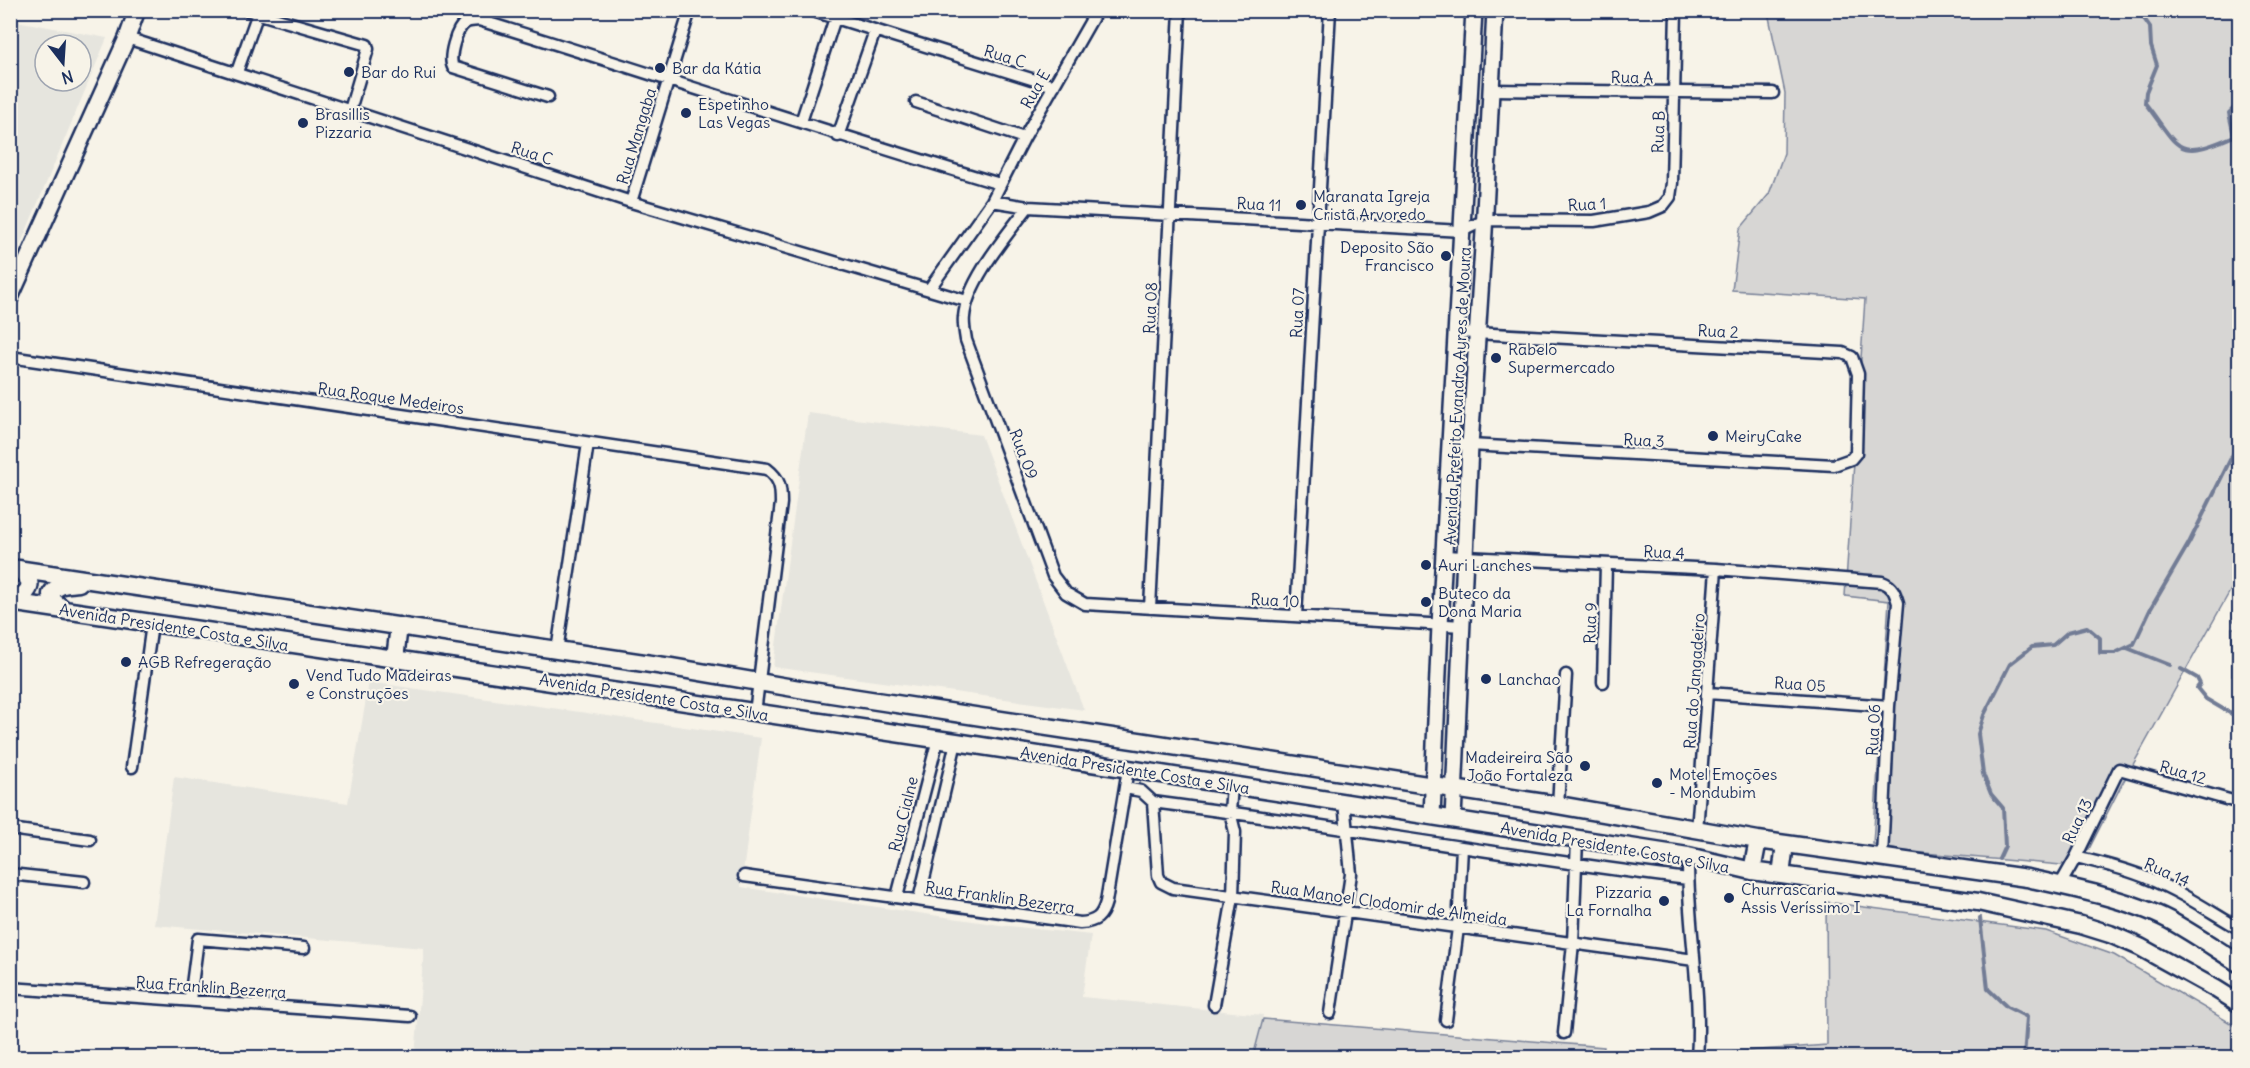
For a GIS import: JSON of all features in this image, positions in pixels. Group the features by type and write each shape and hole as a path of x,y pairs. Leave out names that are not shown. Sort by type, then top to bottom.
{"main road":[{"name":"Avenida Presidente Costa e Silva","path":"15,569 1270,760 1558,805 1697,831 1994,873 2060,885 2128,904 2167,919 2240,964"},
{"path":"10,601 26,593 29,585 28,579 15,569"},
{"path":"66,611 52,600 51,594 54,589 92,580"},
{"name":"Avenida Presidente Costa e Silva","path":"10,601 1128,768 1688,856 1752,871 1978,902 2081,925 2110,934 2140,947 2240,1004"},
{"path":"395,660 399,626"},
{"path":"1222,753 1227,757 1226,784"},
{"path":"1262,789 1256,774 1262,762 1270,760"},
{"path":"1752,871 1758,840"},
{"path":"1780,875 1785,844"}],"street":[{"path":"10,298 127,38 137,10"},
{"path":"246,10 367,45 368,49 350,110"},
{"name":"Rua Mangaba","path":"631,202 690,10"},
{"name":"Rua C","path":"810,10 1054,87"},
{"name":"Rua E","path":"1000,184 1097,10"},
{"name":"Rua 08","path":"1150,608 1180,10"},
{"name":"Rua 07","path":"1296,616 1330,10"},
{"name":"Avenida Prefeito Evandro Ayres de Moura","path":"1432,816 1440,625 1452,444 1474,10"},
{"name":"Avenida Prefeito Evandro Ayres de Moura","path":"1453,819 1470,446 1485,220 1495,10"},
{"name":"Rua B","path":"1672,183 1676,10"},
{"path":"237,72 259,12"},
{"path":"801,122 835,18"},
{"path":"548,97 453,67 450,59 459,29 467,21 479,20 669,79 838,136 1000,184 992,201 930,288 967,301"},
{"path":"838,136 875,31"},
{"name":"Rua C","path":"127,38 631,202 930,288"},
{"name":"Rua A","path":"1491,90 1773,93"},
{"path":"916,102 1024,138"},
{"name":"Rua 1","path":"1485,220 1594,221 1649,212 1662,206 1670,197 1672,183"},
{"path":"992,201 1028,207"},
{"name":"Rua 11","path":"1028,207 1462,231 1485,220"},
{"name":"Rua 09","path":"1028,207 991,256 967,301 963,319 966,340 1053,576 1066,593 1085,604"},
{"name":"Rua 2","path":"1457,332 1843,353 1852,357 1858,374 1857,453 1851,459 1834,465"},
{"name":"Rua Roque Medeiros","path":"10,357 767,469 778,478 781,503 759,682"},
{"path":"557,651 588,443"},
{"name":"Rua 3","path":"1452,444 1834,465"},
{"name":"Rua 4","path":"1444,556 1716,570 1882,582 1890,585 1896,593 1898,603"},
{"name":"Rua 9","path":"1603,682 1606,565"},
{"name":"Rua do Jangadeiro","path":"1697,831 1716,570"},
{"name":"Rua 06","path":"1882,858 1889,706 1898,603"},
{"name":"Rua 10","path":"1085,604 1463,626"},
{"path":"132,767 152,624"},
{"path":"1558,805 1566,675"},
{"path":"755,713 759,682"},
{"name":"Rua 05","path":"1708,693 1889,706"},
{"name":"Rua Cialne","path":"897,897 938,739"},
{"path":"919,900 956,742"},
{"name":"Rua Franklin Bezerra","path":"744,876 1092,923 1103,915 1128,768"},
{"name":"Rua 12","path":"2119,769 2240,803"},
{"name":"Rua 13","path":"2060,885 2119,769"},
{"path":"1215,1005 1233,897 1235,832 1226,784"},
{"path":"1125,788 1142,791 1153,802 1346,828 1577,865 1688,879"},
{"name":"Rua Manoel Clodomir de Almeida","path":"1153,802 1157,868 1161,882 1173,888 1694,960"},
{"path":"1330,1013 1351,874 1344,802"},
{"path":"10,829 90,840"},
{"path":"1564,1033 1573,943 1577,839"},
{"path":"1446,1020 1458,928 1462,847"},
{"path":"1688,856 1697,1058"},
{"name":"Rua 14","path":"2076,857 2146,877 2181,894 2240,929"},
{"path":"10,874 84,882"},
{"path":"190,1000 198,939 304,948"},
{"name":"Rua Franklin Bezerra","path":"10,988 410,1016"}],"shaded area":[{"path":"1760,11 2239,11 2240,574 2235,582 2239,582 2239,621 2233,621 2234,584 2121,786 2089,849 2061,865 1901,851 1873,844 1889,601 1845,596 1865,299 1732,290 1740,229 1769,194 1784,153 1785,93 1769,17"},
{"path":"11,20 80,33 33,33 33,93 84,93 11,267"},
{"path":"93,35 107,38 93,71"},
{"path":"808,413 981,435 1084,710 773,667"},
{"path":"2232,628 2239,628 2239,676 2232,676"},
{"path":"369,682 761,738 741,887 1000,925 1091,935 1082,997 1263,1015 1253,1058 415,1057 424,948 154,925 174,777 348,803"},
{"path":"1826,902 2046,931 2114,955 2239,1028 2239,1057 1733,1057 1733,1052 1827,1045"},
{"path":"1263,1019 1604,1047 1603,1058 1253,1057"}],"waterway":[{"path":"2138,10 2150,27 2151,46 2157,65 2146,92 2145,103 2165,131 2180,146 2189,149 2215,144 2234,136"},
{"path":"2240,102 2229,113 2234,136 2240,147"},
{"path":"1999,859 2005,846 2003,808 1991,794 1983,774 1978,734 1984,715 2010,664 2032,647 2053,645 2068,632 2087,627 2100,638 2100,653 2115,653 2134,644 2150,610 2189,543 2240,440"},
{"path":"2127,648 2170,665"},
{"path":"2181,669 2197,678 2200,684 2197,688 2206,699 2240,719"},
{"path":"1980,918 1988,989 2007,1007 2027,1017 2024,1058"}],"place":[{"name":"Bar da Kátia","path":"660,68"},
{"name":"Bar do Rui","path":"349,72"},
{"name":"Espetinho Las Vegas","path":"686,113"},
{"name":"Brasillis Pizzaria","path":"303,123"},
{"name":"Maranata Igreja Cristã Arvoredo","path":"1301,205"},
{"name":"Deposito São Francisco","path":"1446,256"},
{"name":"Rabelo Supermercado","path":"1496,358"},
{"name":"MeiryCake","path":"1713,436"},
{"name":"Auri Lanches","path":"1426,565"},
{"name":"Buteco da Dona Maria","path":"1426,602"},
{"name":"AGB Refregeração","path":"126,662"},
{"name":"Lanchao","path":"1486,679"},
{"name":"Vend Tudo Madeiras e Construções","path":"294,684"},
{"name":"Madeireira São João Fortaleza","path":"1585,766"},
{"name":"Motel Emoções - Mondubim","path":"1657,783"},
{"name":"Churrascaria Assis Veríssimo I","path":"1729,898"},
{"name":"Pizzaria La Fornalha","path":"1664,901"}]}
